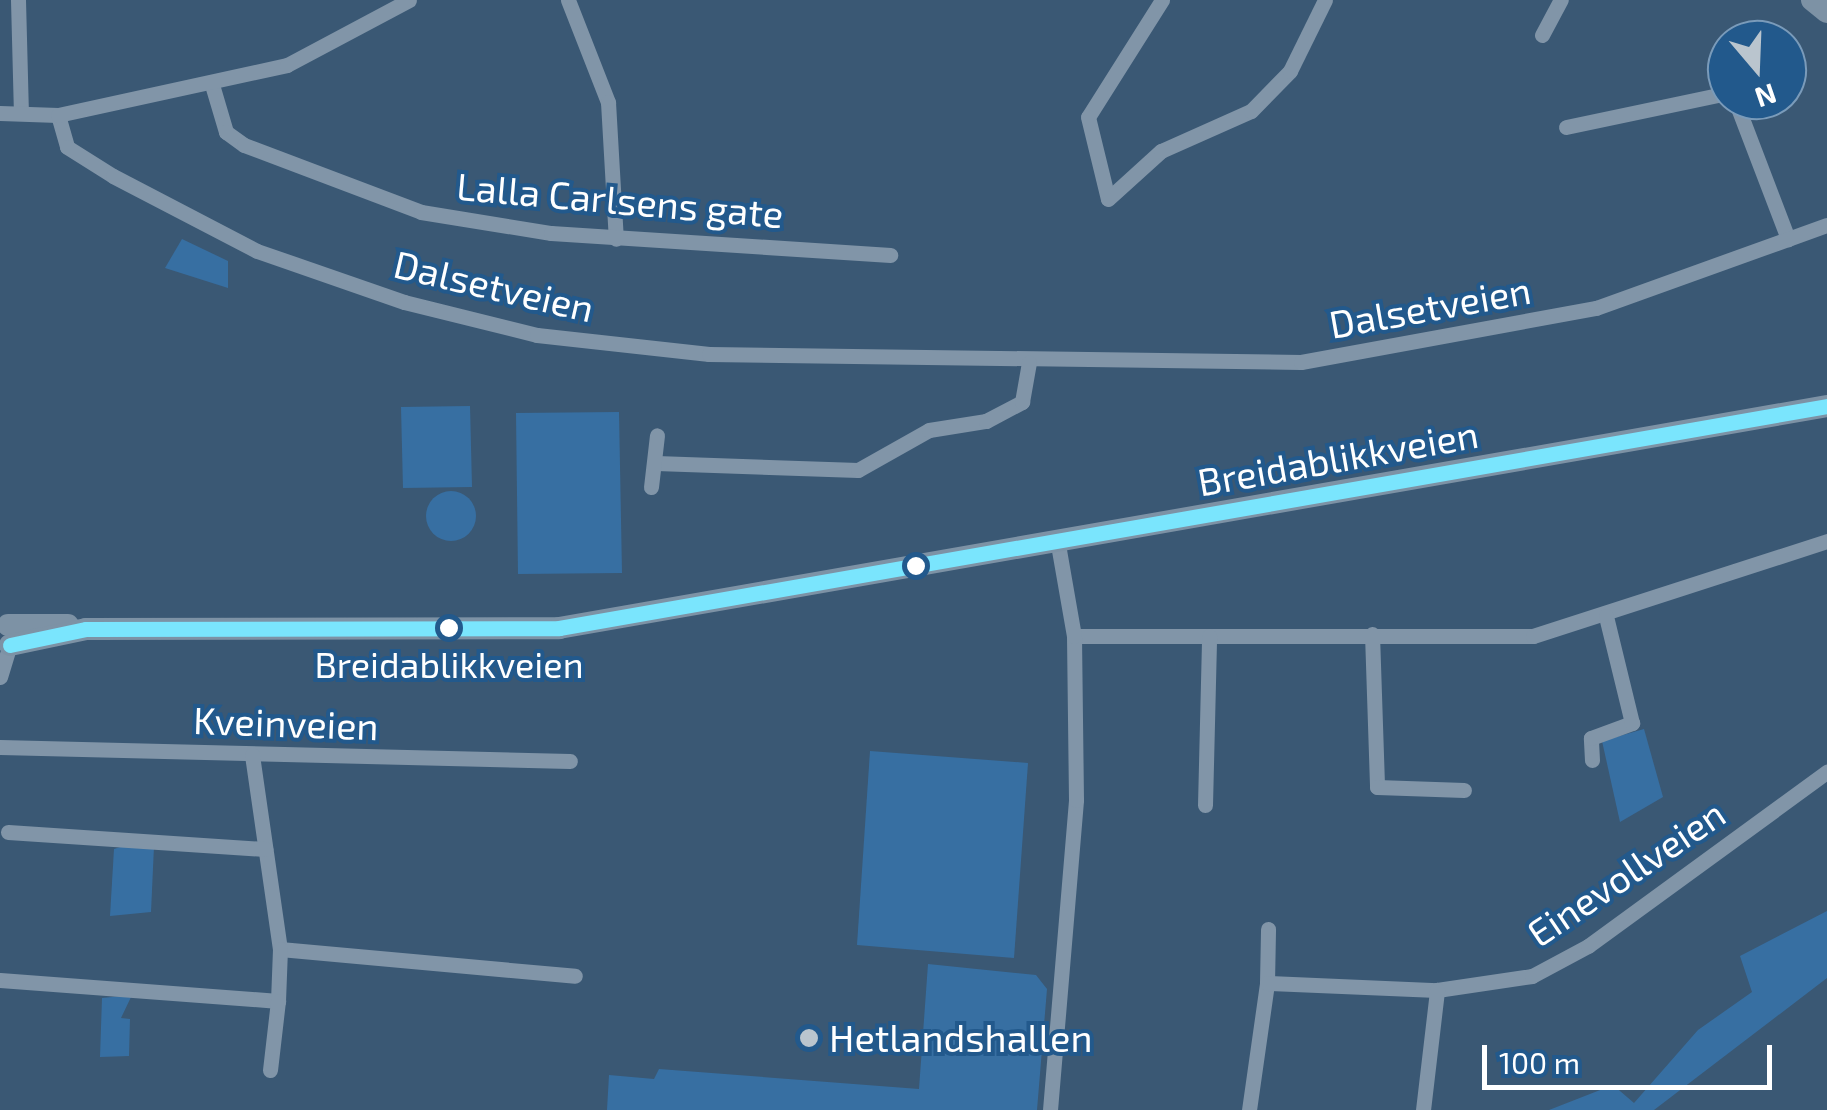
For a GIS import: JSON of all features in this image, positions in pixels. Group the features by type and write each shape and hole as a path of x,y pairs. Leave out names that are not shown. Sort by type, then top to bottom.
{"main road":[{"path":"1812,0 1827,12"},
{"name":"Breidablikkveien","path":"5,638 86,628 559,628 1058,544 1827,406"}],"street":[{"path":"18,0 20,112"},
{"path":"0,113 58,115 213,88 330,49 410,0"},
{"path":"569,0 608,102 616,238"},
{"path":"1162,0 1088,117 1108,199 1161,151 1251,111 1290,71 1325,0"},
{"path":"1542,35 1561,0"},
{"name":"Lalla Carlsens gate","path":"213,88 226,132 244,145 349,188 453,220 616,238 890,255"},
{"path":"1566,127 1707,97"},
{"name":"Dalsetveien","path":"58,115 67,147 113,176 256,251 404,302 537,334 666,352 1029,363 1301,362 1472,338 1596,308 1827,225"},
{"path":"1742,120 1788,239"},
{"path":"656,463 858,470 929,430 986,421 1022,402 1029,363"},
{"path":"651,487 657,435"},
{"path":"1074,636 1534,636 1606,616 1827,541"},
{"path":"1050,1110 1076,800 1074,636 1058,544"},
{"path":"1592,760 1591,738 1632,723 1606,616"},
{"path":"1372,634 1377,787 1464,790"},
{"path":"1205,805 1209,636"},
{"path":"0,677 5,638"},
{"name":"Kveinveien","path":"0,747 570,761"},
{"path":"252,755 280,949 270,1070"},
{"name":"Einevollveien","path":"1267,982 1436,990 1514,980 1564,962 1827,772"},
{"path":"8,832 264,848"},
{"path":"1249,1110 1267,982 1268,928"},
{"path":"280,949 575,976"},
{"path":"0,980 278,1001"},
{"path":"1423,1110 1436,990"}],"shaded area":[{"path":"182,239 228,261 228,288 165,268"},
{"path":"470,406 472,487 403,488 401,407"},
{"path":"619,412 622,573 518,574 516,413"},
{"path":"451,491 468,499 476,516 468,533 451,541 434,533 426,516 434,499"},
{"path":"1644,729 1663,797 1620,822 1602,741"},
{"path":"870,751 1028,763 1014,958 857,945"},
{"path":"130,844 154,846 151,912 110,916 114,849"},
{"path":"1827,911 1827,978 1654,1110 1549,1110 1613,1085 1634,1103 1698,1030 1752,992 1740,956"},
{"path":"928,964 1036,975 1047,989 1037,1110 607,1110 609,1075 654,1079 659,1069 919,1089"},
{"path":"132,995 121,1018 130,1019 129,1056 100,1057 102,998"}],"transit line":[{"path":"10,645 86,629 559,628 1827,406"}],"place":[{"name":"Breidablikkveien","path":"449,628"},
{"name":"Hetlandshallen","path":"809,1038"}]}
